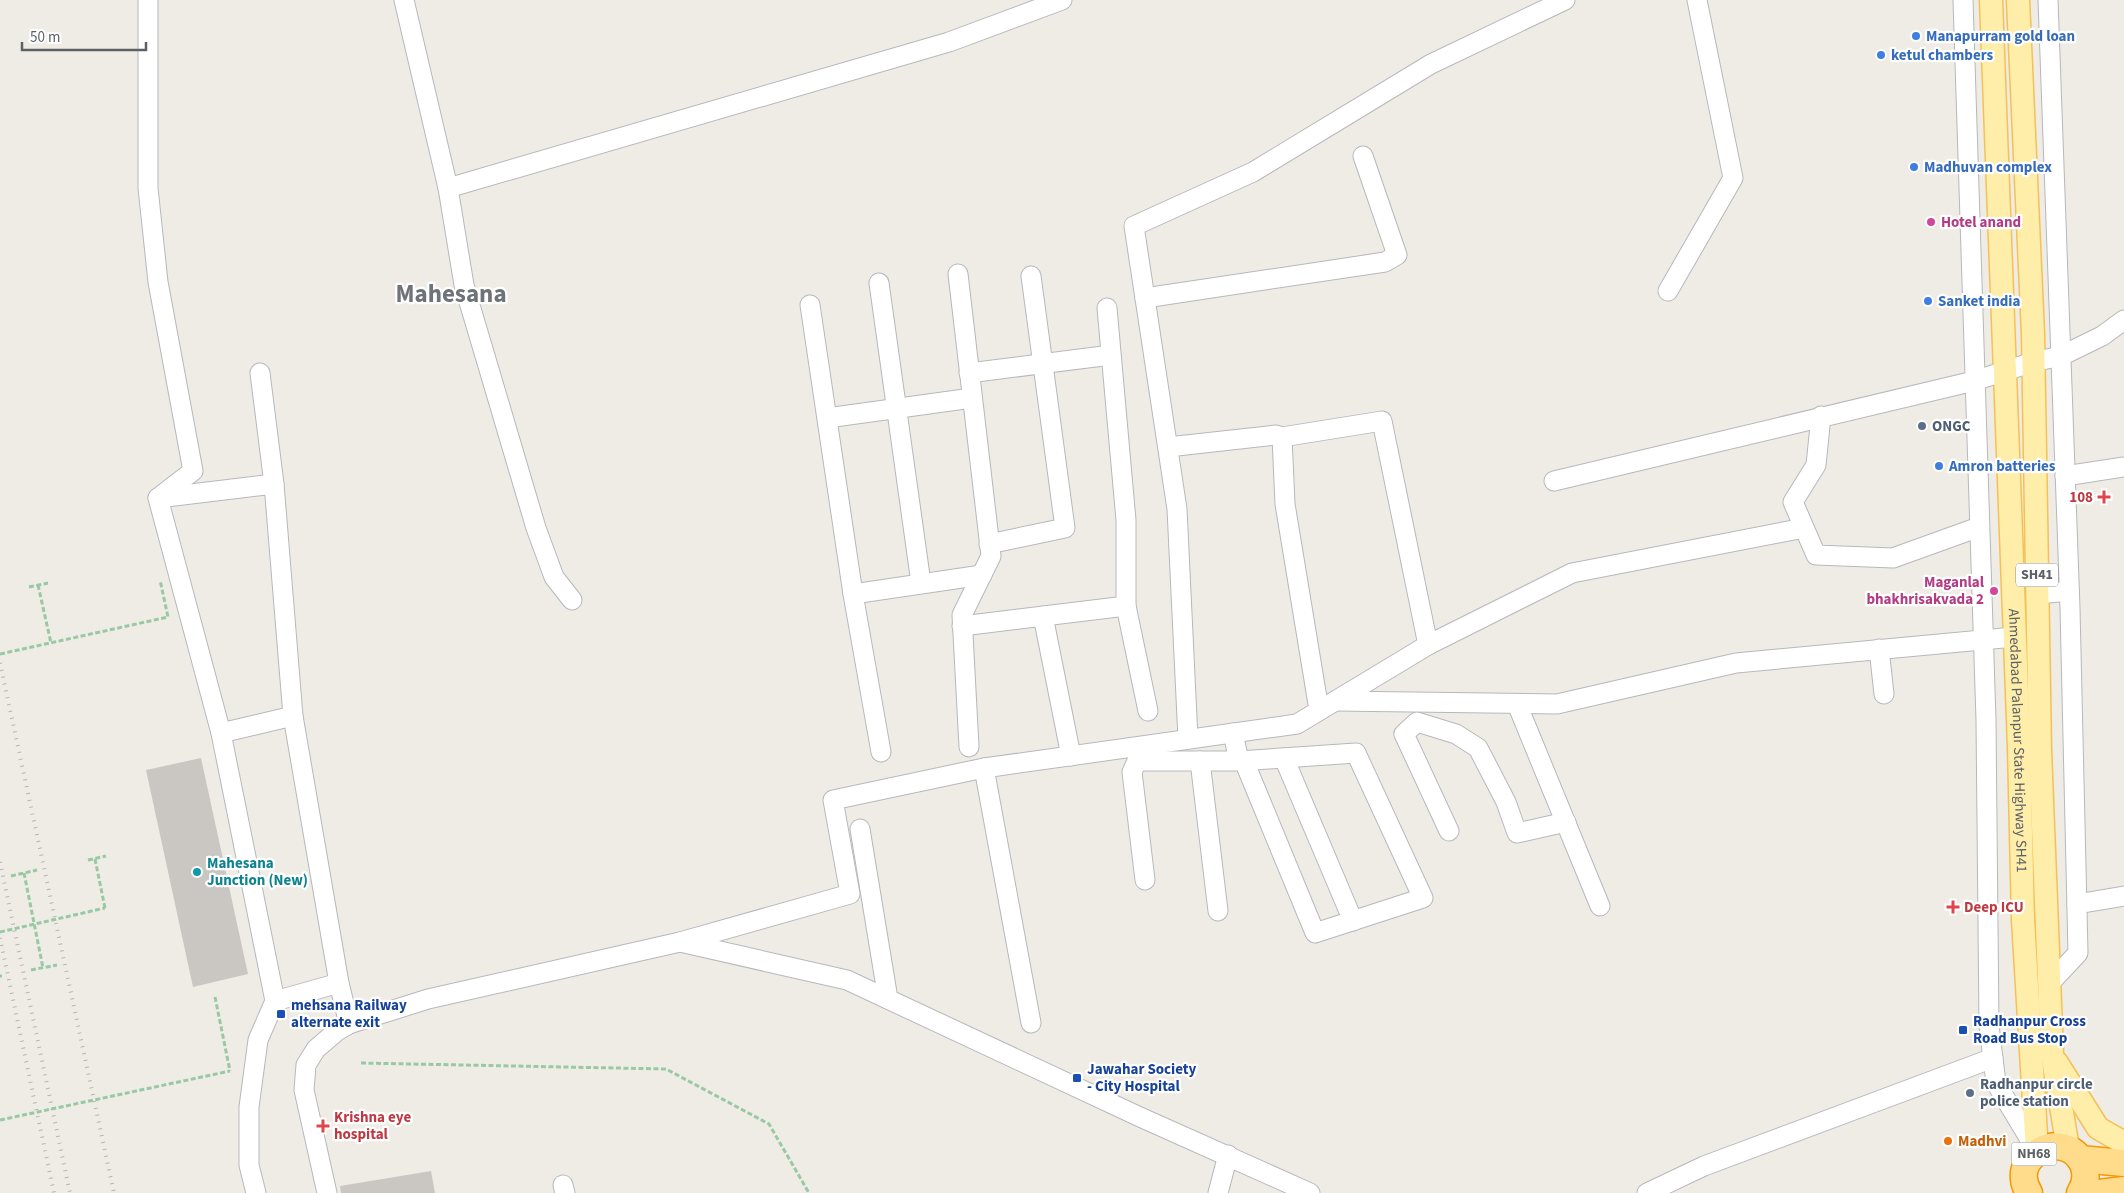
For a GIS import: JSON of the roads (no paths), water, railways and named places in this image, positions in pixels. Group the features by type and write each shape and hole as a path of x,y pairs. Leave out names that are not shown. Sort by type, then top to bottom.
{"highway":[{"name":"NH68","path":"2029,1193 2024,1178 2025,1168 2030,1158 2037,1151 2058,1145 2074,1153 2124,1163"},
{"path":"2074,1153 2085,1168 2086,1179 2080,1193"},
{"path":"2099,1193 2124,1190"}],"main road":[{"name":"Ahmedabad Palanpur State Highway SH41","path":"1991,0 2023,920 2037,1151"},
{"name":"Ahmedabad Palanpur State Highway SH41","path":"2018,0 2033,362 2040,750 2052,1053 2074,1153"},
{"path":"2052,1053 2098,1128 2124,1143"}],"street":[{"path":"148,0 148,188 158,282 193,471 158,498"},
{"path":"404,0 448,188 464,285 536,528 554,578 572,600"},
{"path":"448,188 949,42 1062,0"},
{"path":"1188,739 1177,508 1134,226 1253,172 1431,64 1565,0"},
{"path":"1668,291 1733,178 1697,0"},
{"path":"1963,0 1986,720 1989,1026 1996,1083 2037,1151"},
{"path":"2048,0 2069,591 2078,953 2049,984"},
{"path":"1145,298 1385,262 1397,254 1363,156"},
{"path":"958,274 991,556 962,615 969,748"},
{"path":"989,544 1065,528 1031,276"},
{"path":"879,283 921,584"},
{"path":"810,304 853,594 881,752"},
{"path":"1107,308 1126,520 1126,606 1148,710"},
{"path":"1554,481 1974,381 2033,362 2061,356 2102,336 2124,320"},
{"path":"969,373 1111,355"},
{"path":"260,373 274,484 292,716 339,983 349,1024"},
{"path":"827,418 972,398"},
{"path":"1821,416 1816,465 1793,502 1816,555 1893,558 1979,526"},
{"path":"1168,447 1276,435 1282,438 1382,421 1428,645"},
{"path":"1282,438 1285,504 1327,706"},
{"path":"2065,476 2124,467"},
{"path":"158,498 274,484"},
{"path":"158,498 221,733 275,1001 258,1040 249,1106 249,1165 256,1193"},
{"path":"327,1193 304,1090 306,1065 316,1049 349,1024 428,999 680,942 850,894 833,800 984,768 1297,724 1428,645 1572,573 1804,528"},
{"path":"853,594 982,575"},
{"path":"2038,594 2069,591"},
{"path":"962,626 1126,606"},
{"path":"1043,616 1070,756"},
{"path":"1327,706 1558,704 1736,663 2014,636"},
{"path":"1879,649 1884,694"},
{"path":"1518,704 1600,906"},
{"path":"221,733 292,716"},
{"path":"1449,831 1404,734 1417,722 1456,734 1478,748 1506,802 1517,833 1566,822"},
{"path":"1233,733 1239,761"},
{"path":"1146,880 1132,772 1137,761 1239,761 1356,753 1423,898 1315,933 1244,761 1239,761"},
{"path":"1284,758 1353,921"},
{"path":"1200,761 1218,911"},
{"path":"984,768 1031,1023"},
{"path":"860,829 888,999"},
{"path":"2077,904 2124,896"},
{"path":"680,942 847,980 1131,1113 1310,1193"},
{"path":"275,1001 339,983"},
{"path":"1647,1193 1704,1166 1993,1058"},
{"path":"1218,1193 1228,1155"}],"railway":[{"path":"0,663 114,1193"},
{"path":"0,862 70,1193"},
{"path":"0,938 54,1193"}],"place":[{"name":"Manapurram gold loan","path":"1916,36"},
{"name":"ketul chambers","path":"1881,55"},
{"name":"Madhuvan complex","path":"1914,167"},
{"name":"Hotel anand","path":"1931,222"},
{"name":"Sanket india","path":"1928,301"},
{"name":"ONGC","path":"1922,426"},
{"name":"Amron batteries","path":"1939,466"},
{"name":"108","path":"2104,497"},
{"name":"Maganlal bhakhrisakvada 2","path":"1994,591"},
{"name":"Mahesana Junction (New)","path":"197,872"},
{"name":"Deep ICU","path":"1953,907"},
{"name":"mehsana Railway alternate exit","path":"281,1014"},
{"name":"Radhanpur Cross Road Bus Stop","path":"1963,1030"},
{"name":"Jawahar Society - City Hospital","path":"1077,1078"},
{"name":"Radhanpur circle police station","path":"1970,1093"},
{"name":"Krishna eye hospital","path":"323,1126"},
{"name":"Madhvi","path":"1948,1141"}],"district":[{"name":"Mahesana","path":"451,294"}]}
